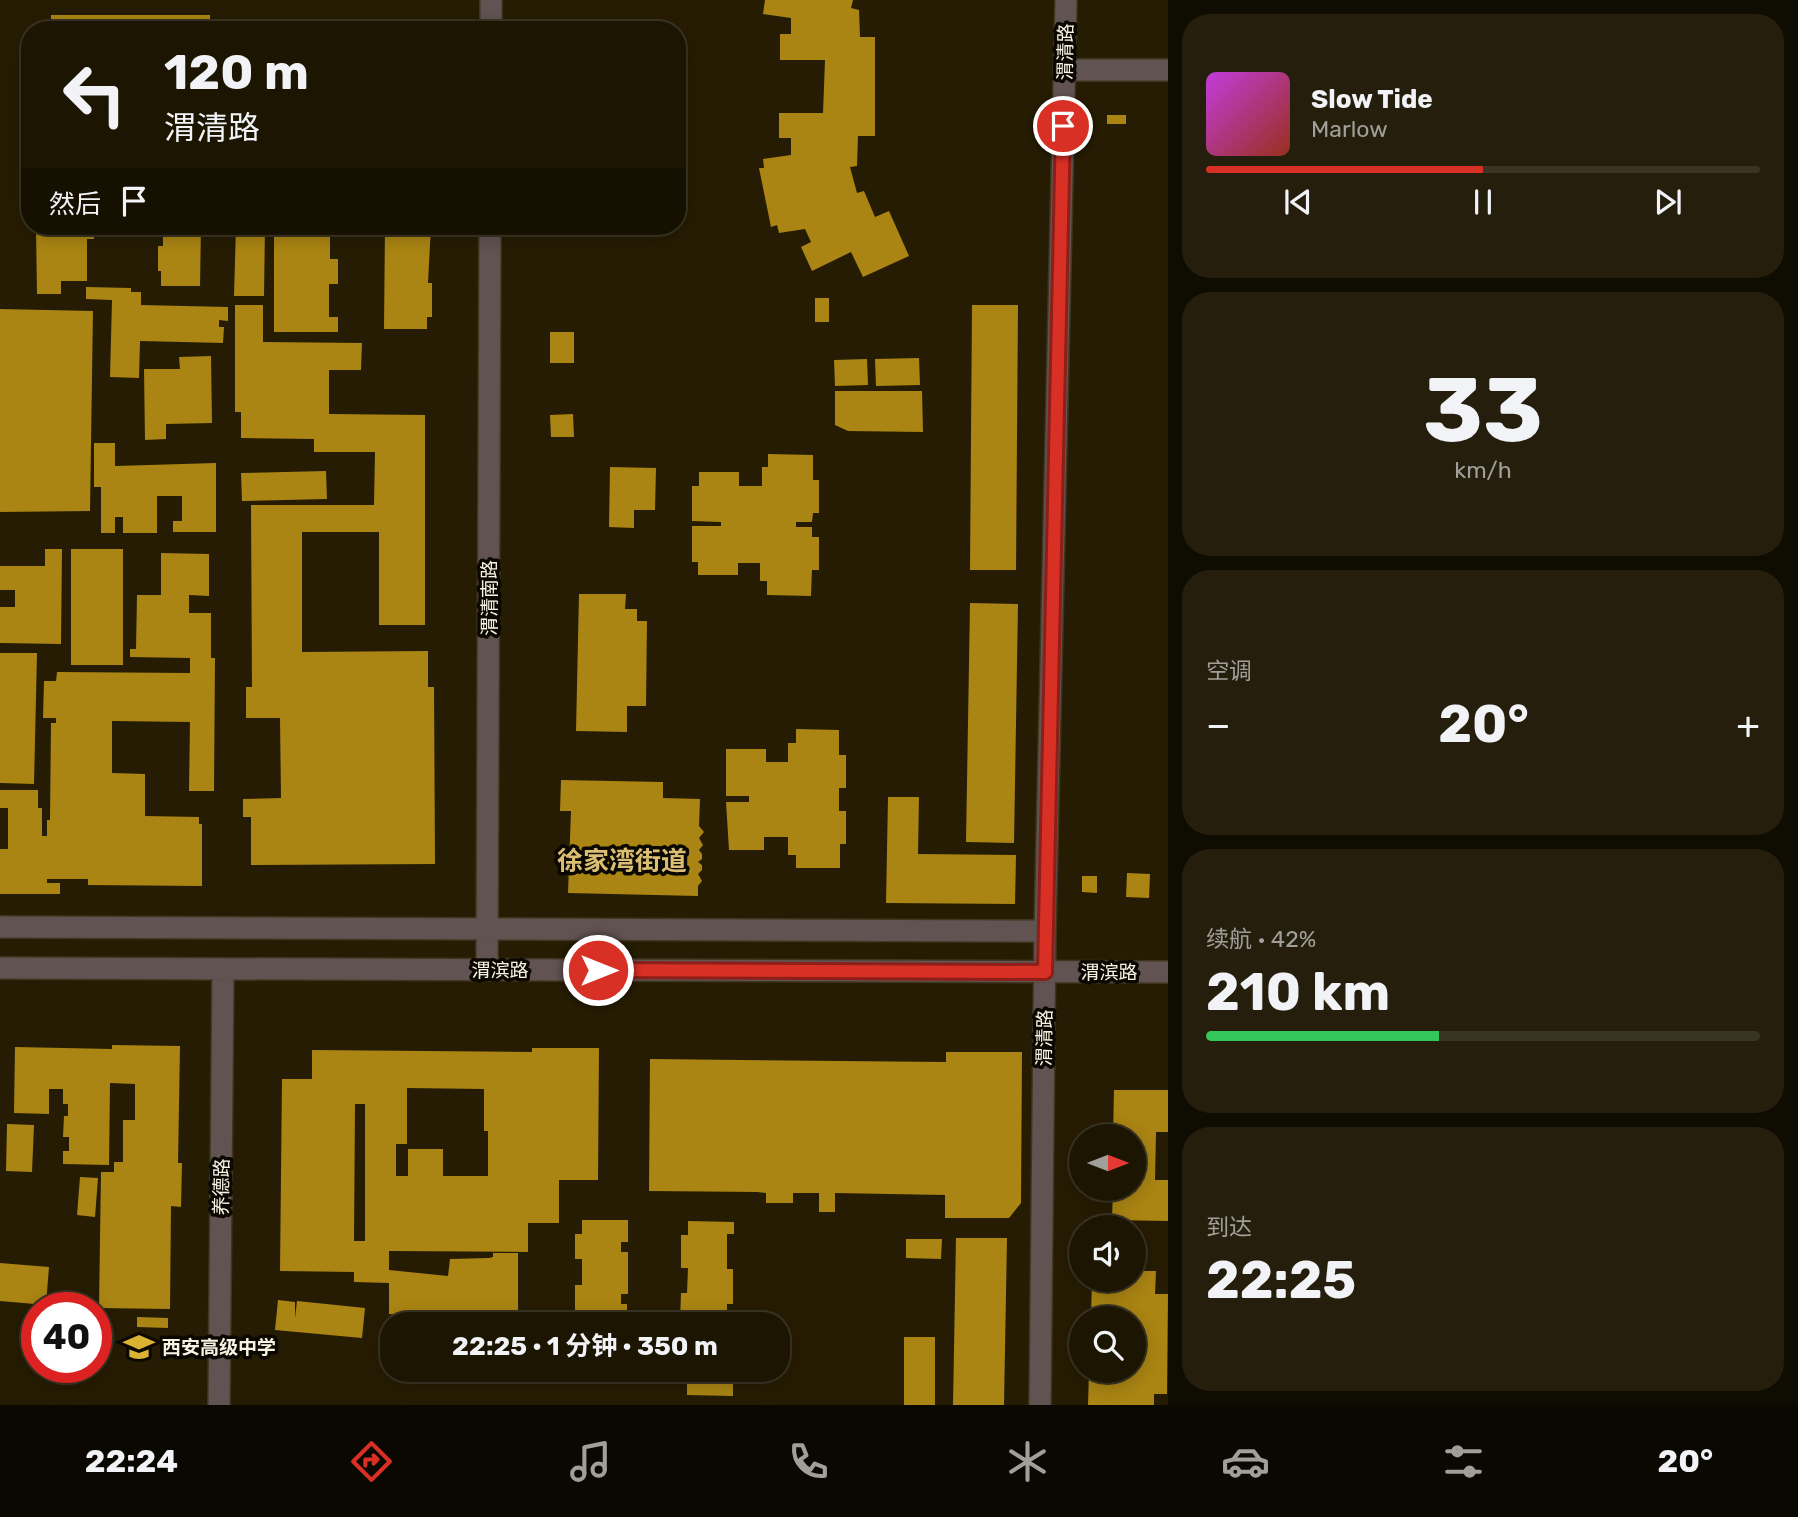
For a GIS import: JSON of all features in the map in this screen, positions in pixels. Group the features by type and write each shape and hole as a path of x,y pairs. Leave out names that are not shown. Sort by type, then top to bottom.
{"street":[{"path":"491,0 491,21"},
{"name":"渭清路","path":"1040,1405 1045,931 1066,0"},
{"path":"1065,70 1168,70"},
{"name":"渭清南路","path":"487,970 490,235"},
{"path":"0,927 1045,931"},
{"name":"渭滨路","path":"0,968 1168,972"},
{"name":"养德路","path":"219,1405 223,969"}],"building":[{"path":"765,0 853,0 851,8 859,10 860,37 875,37 875,136 858,136 857,166 850,167 857,193 864,191 875,217 889,211 909,256 863,277 851,252 812,271 801,247 811,242 805,229 779,233 777,225 771,227 759,168 764,168 763,159 791,155 791,138 779,138 779,113 823,113 825,60 780,60 780,34 791,34 791,18 763,14"},
{"path":"51,15 210,15 210,21 51,21"},
{"path":"1107,115 1126,115 1126,124 1107,124"},
{"path":"36,235 94,235 94,239 87,239 87,281 61,281 61,294 37,294"},
{"path":"163,235 201,235 200,286 161,286 158,246 163,246"},
{"path":"236,235 265,235 264,296 234,296"},
{"path":"274,235 330,235 330,259 338,259 338,284 329,284 329,317 338,317 338,332 274,332"},
{"path":"385,235 431,235 428,283 432,283 432,317 427,317 427,329 384,329"},
{"path":"86,287 131,288 131,292 141,292 141,305 228,307 228,321 219,320 219,327 224,327 223,343 140,341 139,378 110,377 112,300 86,299"},
{"path":"815,298 829,298 829,322 815,322"},
{"path":"235,305 263,305 263,342 362,343 361,370 329,370 329,414 425,415 425,625 379,625 379,532 302,532 302,652 428,651 428,687 434,687 435,864 251,865 251,817 243,817 243,799 281,798 280,718 246,718 246,687 252,687 251,505 374,505 375,452 314,452 314,439 241,438 241,412 235,412"},
{"path":"972,305 1018,305 1016,570 970,570"},
{"path":"0,309 93,311 90,511 0,512"},
{"path":"550,332 574,332 574,363 550,363"},
{"path":"211,356 212,423 166,424 166,439 145,440 144,369 180,369 179,357"},
{"path":"919,358 920,385 876,386 875,359"},
{"path":"867,359 868,385 835,386 834,360"},
{"path":"835,391 922,391 923,432 848,431 835,425"},
{"path":"573,414 574,437 551,437 550,415"},
{"path":"94,443 115,443 115,466 216,463 216,532 173,532 173,521 182,521 182,496 157,496 157,533 123,533 123,517 115,517 115,533 101,533 101,487 94,487"},
{"path":"768,454 813,455 813,480 819,480 819,513 813,513 812,522 796,522 796,527 812,527 812,537 819,537 819,570 812,570 811,596 767,595 767,581 760,581 760,563 738,563 738,575 698,575 698,562 692,562 692,526 721,526 721,522 692,521 692,486 699,486 699,472 739,472 739,486 762,486 762,467 768,467"},
{"path":"610,467 656,468 655,510 634,510 634,528 609,527"},
{"path":"326,471 327,499 242,501 241,473"},
{"path":"45,549 62,549 61,644 0,643 0,607 15,607 15,590 0,590 0,566 45,566"},
{"path":"71,549 123,549 123,665 71,665"},
{"path":"161,553 209,554 209,596 189,595 189,613 211,613 211,658 215,658 214,791 189,791 190,722 112,721 112,773 145,774 145,816 199,817 199,824 202,824 202,886 88,885 88,879 47,879 47,883 60,883 60,894 0,894 0,849 8,849 8,808 0,808 0,790 38,790 38,808 42,808 42,836 47,836 47,820 50,820 51,723 56,723 56,718 43,718 44,681 56,681 57,672 190,673 190,658 130,657 130,649 136,649 137,595 161,595"},
{"path":"579,594 626,594 625,609 637,609 637,621 647,621 646,706 627,706 627,732 576,731"},
{"path":"970,603 1018,604 1014,843 966,842"},
{"path":"0,653 37,653 34,784 0,783"},
{"path":"796,729 839,730 839,755 846,755 846,788 839,788 839,811 846,811 846,844 840,844 840,868 796,868 796,855 788,855 788,837 764,837 764,850 729,850 726,802 749,802 749,796 726,796 726,749 766,749 766,762 788,762 788,743 796,743"},
{"path":"561,780 663,782 663,798 700,799 699,826 704,832 699,838 703,845 699,850 702,859 698,862 702,865 702,870 698,874 702,881 698,886 698,896 568,893 571,811 560,811"},
{"path":"888,797 919,797 918,854 1016,855 1015,904 886,903"},
{"path":"1127,873 1150,874 1149,898 1126,897"},
{"path":"1082,876 1097,876 1097,893 1082,892"},
{"path":"112,1045 180,1046 178,1163 182,1163 181,1207 171,1206 170,1309 112,1308 112,1292 99,1292 101,1172 114,1172 114,1162 123,1162 123,1120 135,1120 135,1084 110,1083 109,1165 63,1164 63,1151 69,1151 69,1137 63,1137 64,1116 68,1116 68,1104 63,1104 63,1089 49,1089 49,1114 14,1113 15,1047 112,1049"},
{"path":"532,1048 599,1048 598,1180 559,1180 559,1223 528,1223 528,1252 389,1251 389,1270 448,1276 450,1259 489,1258 493,1257 493,1253 518,1253 518,1312 389,1312 389,1283 354,1282 354,1272 280,1271 282,1079 312,1079 312,1050 532,1052","holes":["407,1088 484,1089 488,1176 443,1176 443,1149 408,1149 408,1176 396,1176 396,1144 407,1144","355,1104 365,1104 365,1241 354,1241"]},
{"path":"946,1052 1022,1052 1021,1203 1009,1218 945,1218 945,1195 835,1193 835,1212 819,1212 819,1193 793,1193 793,1203 766,1203 766,1193 757,1192 649,1191 650,1059 946,1062"},
{"path":"1114,1090 1168,1090 1168,1132 1156,1132 1155,1180 1168,1180 1168,1221 1146,1221 1146,1215 1112,1215 1113,1201 1146,1201 1146,1124 1113,1124"},
{"path":"7,1124 34,1125 32,1172 6,1171"},
{"path":"80,1177 98,1178 95,1217 77,1215"},
{"path":"582,1220 628,1220 628,1242 621,1242 621,1252 628,1252 628,1294 621,1294 621,1304 627,1304 627,1312 575,1312 575,1285 582,1285 582,1259 575,1259 575,1234 582,1234"},
{"path":"688,1221 734,1222 734,1234 727,1234 727,1269 733,1269 733,1304 727,1304 727,1312 680,1312 681,1293 687,1293 688,1268 681,1268 681,1235 688,1235"},
{"path":"956,1238 1007,1238 1004,1405 953,1405"},
{"path":"906,1239 942,1239 941,1259 906,1258"},
{"path":"0,1263 49,1267 47,1292 21,1292 21,1303 0,1301"},
{"path":"1146,1271 1156,1271 1155,1294 1168,1294 1167,1394 1154,1394 1154,1405 1088,1405 1089,1383 1146,1383 1146,1306 1091,1306 1092,1292 1146,1292"},
{"path":"278,1300 295,1302 295,1318 297,1301 365,1308 362,1338 275,1330"},
{"path":"137,1317 168,1318 168,1328 137,1327"},
{"path":"904,1337 935,1337 935,1405 904,1405"},
{"path":"687,1382 733,1382 733,1396 687,1395"}],"place":[{"name":"西安高级中学","path":"139,1347"}],"district":[{"name":"徐家湾街道","path":"622,861"}],"route":[{"path":"598,970 1045,972 1063,126"}]}
